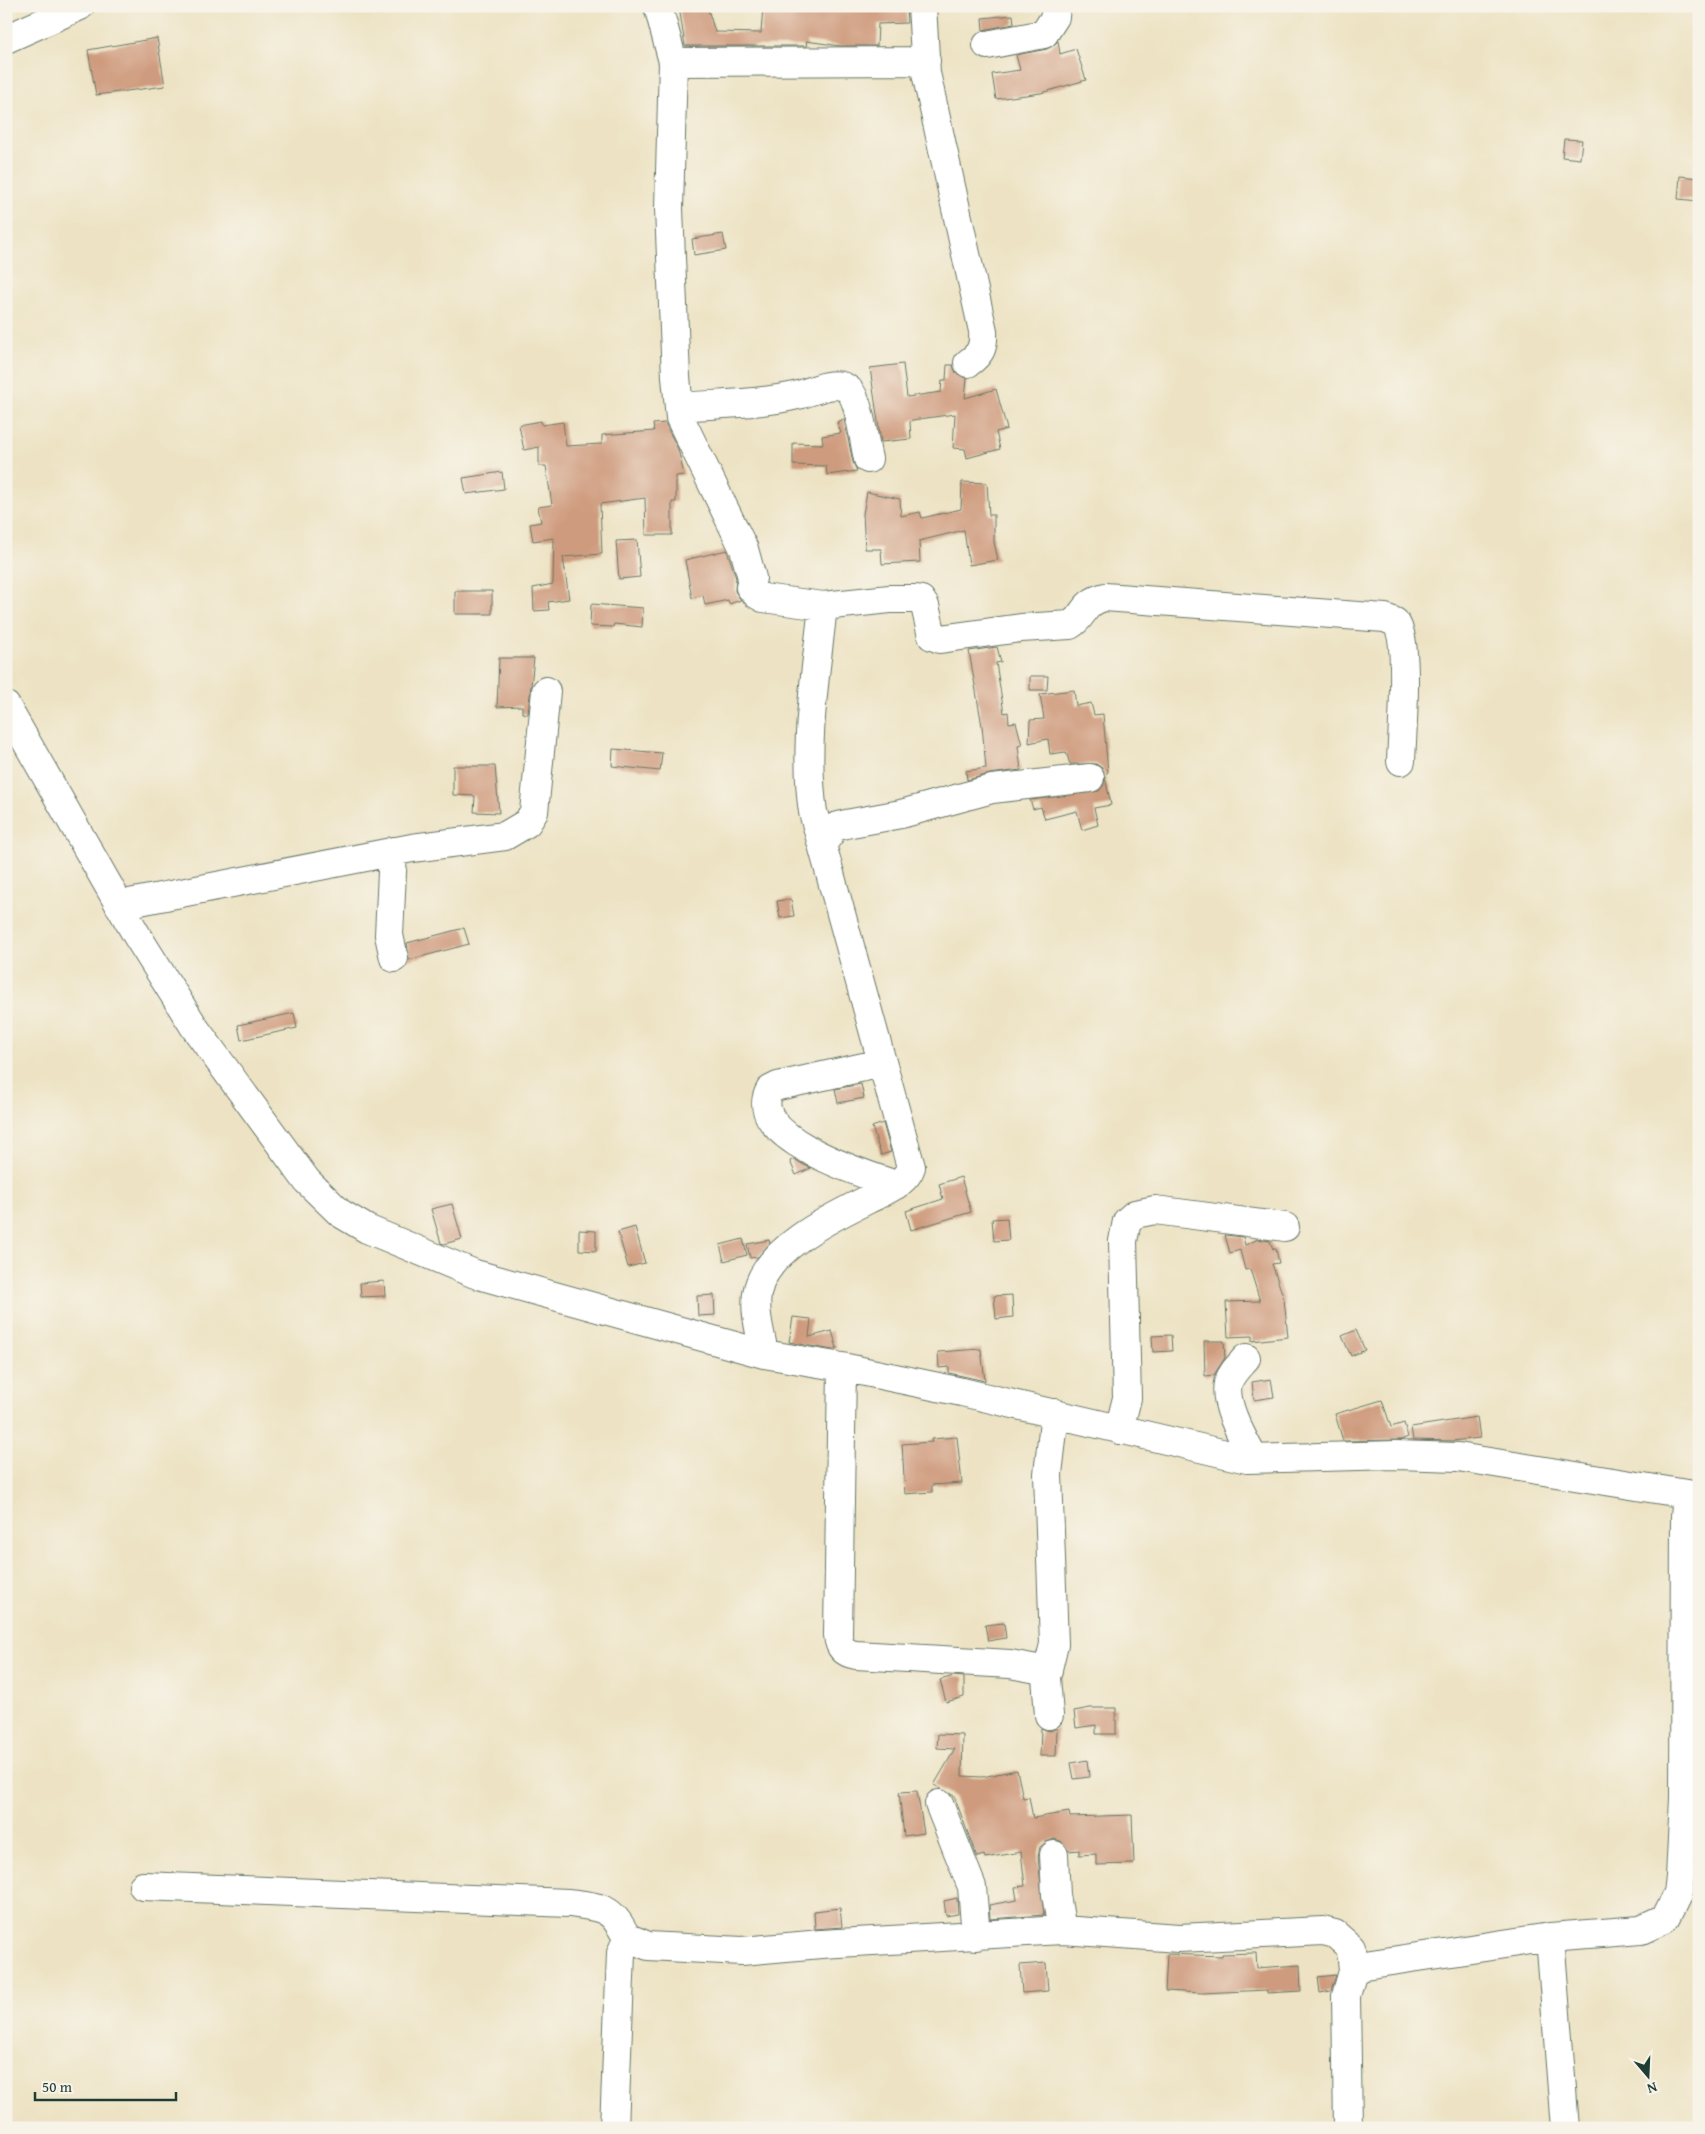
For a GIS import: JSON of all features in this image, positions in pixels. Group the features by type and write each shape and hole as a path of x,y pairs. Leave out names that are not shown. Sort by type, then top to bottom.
{"street":[{"path":"6,38 80,6"},
{"path":"658,6 673,62 669,209 676,377 680,418 744,549 752,578 750,587 756,594 763,598 823,606 890,599 921,600 925,606 932,636 940,639 1021,628 1070,625 1086,606 1105,598 1385,618 1395,622 1401,632 1403,675 1401,761"},
{"path":"922,6 932,107 983,331 983,348 980,354 968,363"},
{"path":"987,45 1044,34 1055,17 1056,6"},
{"path":"673,62 926,61"},
{"path":"680,407 776,399 828,386 844,387 853,396 856,405 868,460"},
{"path":"764,1354 756,1313 757,1293 763,1275 775,1260 797,1240 846,1210 896,1185 908,1174 910,1157 882,1063 813,812 808,760 823,606"},
{"path":"119,905 393,851 505,836 527,823 534,812 546,691"},
{"path":"6,706 119,905 195,1028 308,1181 340,1213 376,1232 475,1274 764,1354 842,1367 1053,1424 1119,1430 1254,1459 1396,1455 1458,1457 1689,1502 1691,1702 1680,1877 1671,1910 1658,1924 1641,1930 1550,1937 1365,1965 1353,1971"},
{"path":"823,843 835,828 846,824 901,814 992,789 1090,778"},
{"path":"393,851 389,935 394,958"},
{"path":"882,1063 778,1086 770,1090 767,1101 772,1122 789,1137 815,1153 896,1185"},
{"path":"1119,1430 1127,1398 1123,1241 1127,1221 1135,1214 1154,1210 1285,1227"},
{"path":"1246,1358 1233,1373 1228,1384 1228,1396 1237,1424 1254,1459"},
{"path":"842,1367 838,1635 840,1646 844,1651 856,1655 1010,1664 1048,1671"},
{"path":"1049,1715 1046,1685 1054,1644 1048,1474 1053,1424"},
{"path":"939,1804 972,1887 976,1936"},
{"path":"1054,1855 1056,1895 1062,1930"},
{"path":"143,1886 569,1903 603,1908 619,1922 629,1942"},
{"path":"614,2128 621,1953 625,1944 629,1942 634,1940 648,1946 742,1951 821,1944 1062,1930 1179,1938 1323,1931 1335,1934 1351,1948 1353,1971 1346,1996 1348,2128"},
{"path":"1550,1937 1565,2128"}],"building":[{"path":"679,6 707,6 715,32 761,33 763,6 906,6 907,23 878,24 877,46 841,46 806,41 807,46 685,46"},
{"path":"1013,15 1014,24 983,30 982,18"},
{"path":"157,38 165,86 96,95 88,50"},
{"path":"1058,41 1060,54 1076,49 1086,80 1041,93 996,99 992,74 1020,70 1016,55 1047,49"},
{"path":"1564,139 1582,140 1580,159 1562,157"},
{"path":"1680,176 1699,178 1699,201 1678,199"},
{"path":"723,234 726,250 694,255 692,239"},
{"path":"903,364 907,397 941,392 942,380 946,380 947,365 953,365 956,373 967,378 965,398 996,389 1007,429 996,432 1000,449 967,458 965,449 953,448 955,414 912,420 910,422 911,439 881,442 870,368"},
{"path":"844,419 853,462 857,471 827,475 826,466 793,465 793,443 823,444 822,436 841,433 837,422"},
{"path":"541,421 542,425 563,422 566,446 602,444 602,435 654,431 653,424 665,423 678,449 684,475 676,476 676,502 672,502 672,535 646,535 645,498 600,504 602,554 563,557 569,599 548,602 549,610 534,611 533,588 553,584 554,538 533,541 530,524 541,522 538,507 552,505 546,466 539,466 539,447 524,450 519,425"},
{"path":"502,472 504,489 466,494 463,478"},
{"path":"962,482 987,483 989,515 994,515 994,542 998,560 969,565 964,530 919,541 920,562 882,564 881,549 865,549 863,514 867,492 900,499 901,516 920,512 922,518 961,509"},
{"path":"637,540 640,577 619,579 616,541"},
{"path":"727,550 736,578 735,591 741,600 729,604 728,600 705,605 703,595 692,598 685,560"},
{"path":"455,591 492,591 492,614 455,614"},
{"path":"591,604 643,608 642,627 614,624 613,627 590,626"},
{"path":"997,647 1001,662 996,663 1004,713 1008,712 1009,723 1016,722 1022,745 1018,746 1021,770 990,774 967,780 966,771 986,768 982,726 969,651"},
{"path":"499,658 534,658 528,714 522,713 522,706 497,707"},
{"path":"1030,676 1048,676 1047,690 1030,690"},
{"path":"1074,690 1076,706 1091,703 1094,715 1103,714 1108,772 1105,775 1102,768 1096,764 1070,764 1066,752 1050,754 1048,739 1029,743 1030,720 1044,719 1040,694"},
{"path":"613,749 662,753 660,771 612,766"},
{"path":"453,766 495,766 499,813 474,812 475,796 453,795"},
{"path":"1105,777 1111,805 1094,808 1098,825 1082,830 1077,811 1045,819 1041,807 1033,809 1030,800 1099,791 1104,785"},
{"path":"791,899 794,916 780,918 777,901"},
{"path":"464,928 469,944 409,960 407,943"},
{"path":"294,1013 297,1028 241,1040 238,1025"},
{"path":"861,1084 864,1098 838,1103 835,1089"},
{"path":"883,1123 891,1152 881,1155 872,1127"},
{"path":"794,1159 811,1168 796,1175 790,1161"},
{"path":"961,1177 971,1212 911,1230 906,1211 943,1199 939,1184"},
{"path":"452,1204 462,1239 444,1244 441,1243 431,1209"},
{"path":"1007,1218 1009,1240 994,1241 992,1219"},
{"path":"635,1227 645,1263 628,1267 618,1232"},
{"path":"579,1230 596,1231 596,1251 579,1250"},
{"path":"1225,1235 1243,1237 1245,1245 1258,1239 1270,1241 1273,1249 1276,1249 1279,1263 1272,1264 1284,1299 1288,1337 1252,1341 1252,1336 1228,1337 1226,1302 1260,1301 1250,1269 1245,1270 1240,1250 1230,1253"},
{"path":"743,1239 747,1255 724,1261 720,1245"},
{"path":"769,1240 770,1243 758,1257 750,1258 747,1244"},
{"path":"384,1281 385,1296 361,1297 360,1283"},
{"path":"714,1295 715,1315 698,1316 697,1296"},
{"path":"1012,1295 1013,1317 996,1319 994,1296"},
{"path":"793,1317 811,1319 809,1337 832,1331 837,1348 832,1350 789,1342"},
{"path":"1356,1330 1365,1350 1351,1356 1342,1336"},
{"path":"1171,1335 1172,1351 1153,1352 1152,1336"},
{"path":"1204,1341 1224,1341 1225,1358 1214,1375 1205,1376"},
{"path":"981,1349 985,1381 949,1373 949,1367 939,1368 938,1352"},
{"path":"1271,1379 1274,1397 1254,1400 1252,1382"},
{"path":"1382,1400 1391,1427 1404,1423 1408,1437 1401,1440 1343,1441 1335,1414"},
{"path":"1477,1417 1480,1438 1452,1441 1413,1440 1411,1427"},
{"path":"957,1437 962,1483 932,1485 932,1492 905,1494 902,1444 932,1442 931,1439"},
{"path":"1004,1623 1006,1638 988,1641 985,1625"},
{"path":"954,1676 964,1677 964,1697 946,1702 940,1680"},
{"path":"1090,1708 1116,1708 1116,1734 1096,1734 1096,1725 1076,1728 1074,1711"},
{"path":"1041,1728 1050,1731 1057,1728 1056,1756 1040,1756"},
{"path":"938,1734 963,1735 962,1776 982,1777 1017,1770 1023,1798 1029,1797 1033,1818 1069,1812 1070,1817 1132,1815 1134,1864 1096,1865 1096,1854 1079,1855 1079,1850 1069,1851 1061,1841 1054,1839 1046,1842 1040,1847 1038,1856 1044,1915 990,1919 989,1905 1017,1900 1015,1887 1025,1886 1021,1852 985,1858 984,1855 977,1857 954,1796 934,1785 955,1749 937,1748"},
{"path":"1087,1760 1089,1777 1074,1779 1071,1763"},
{"path":"917,1791 924,1833 904,1836 899,1792"},
{"path":"957,1898 958,1914 946,1916 944,1901"},
{"path":"840,1908 842,1927 815,1929 814,1911"},
{"path":"1256,1953 1257,1968 1300,1965 1301,1991 1267,1993 1267,1990 1202,1993 1165,1991 1167,1954 1222,1956 1222,1954"},
{"path":"1046,1963 1048,1991 1022,1993 1020,1965"},
{"path":"1336,1975 1331,1991 1320,1993 1318,1977"}]}
